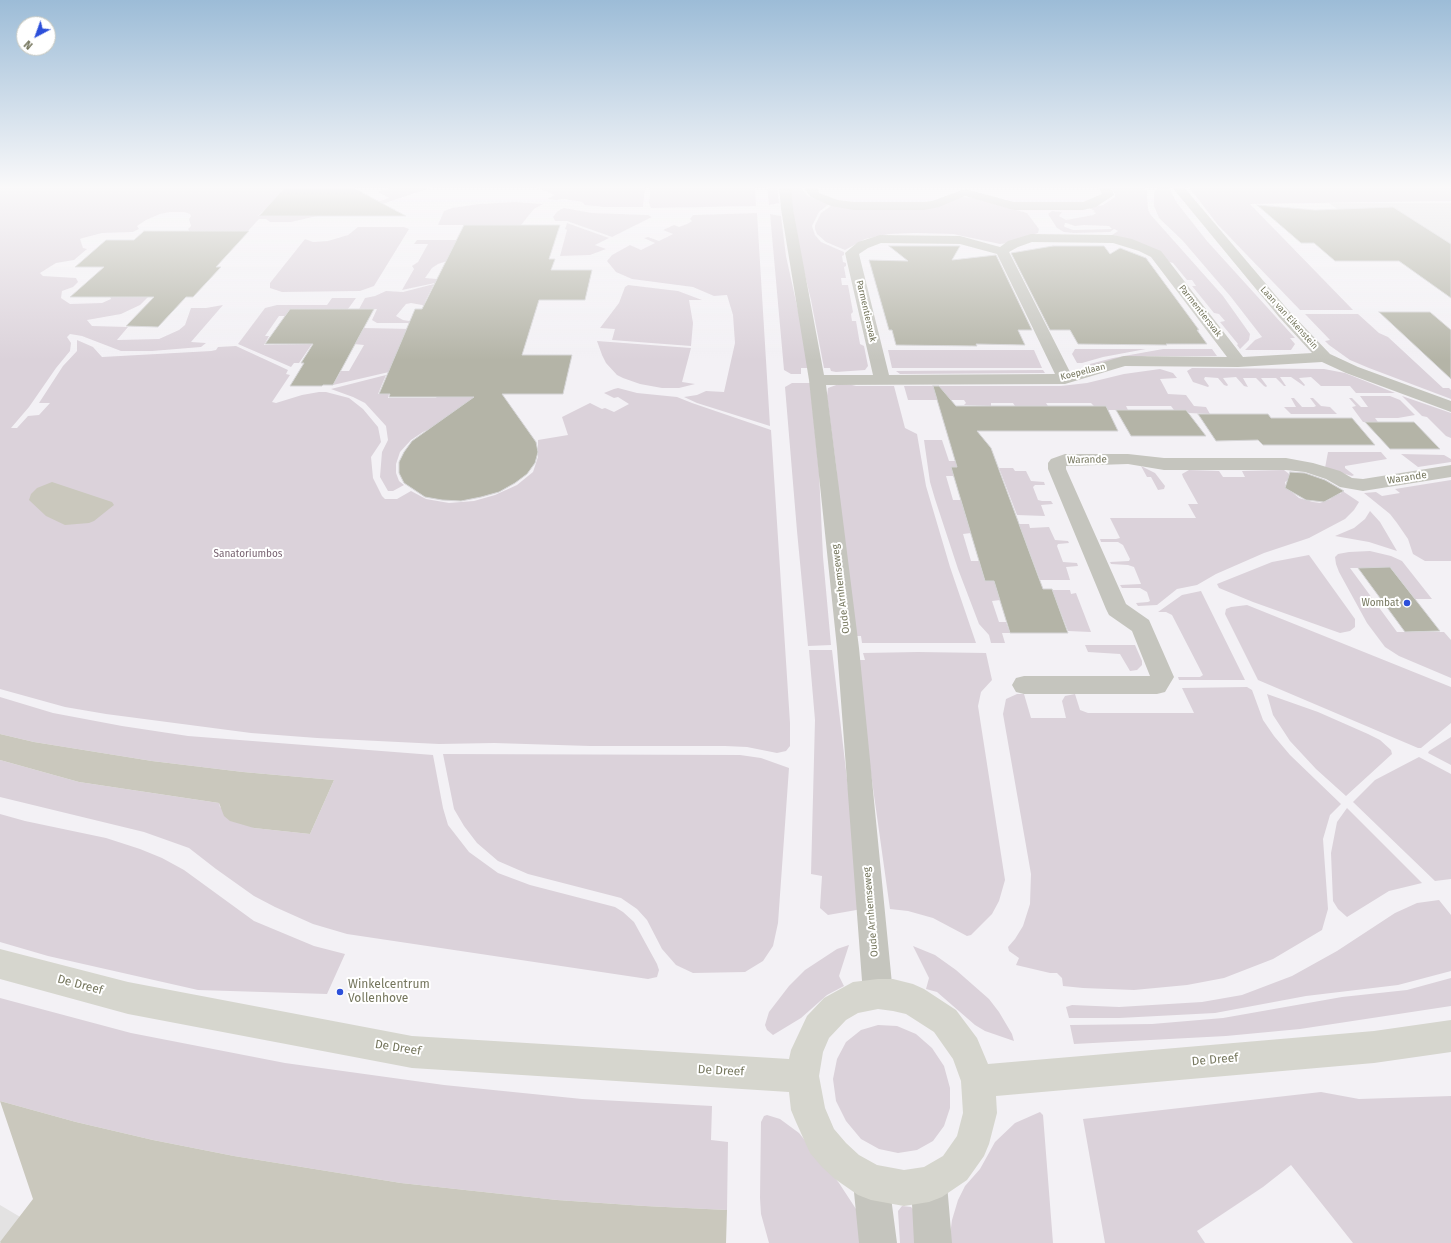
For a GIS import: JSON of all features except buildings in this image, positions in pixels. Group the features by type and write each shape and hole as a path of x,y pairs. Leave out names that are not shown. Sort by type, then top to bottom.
{"main road":[{"name":"De Dreef","path":"0,964 128,998 412,1052 803,1076"},
{"path":"878,994 893,995 913,1000 945,1021 966,1049 978,1081 980,1113 972,1144 955,1168 929,1184 904,1188 871,1182 847,1167 834,1155 822,1141 808,1110 803,1076 807,1050 818,1027 835,1009 854,998 878,994"},
{"name":"De Dreef","path":"978,1081 1374,1047 1451,1036"}],"street":[{"name":"Oude Arnhemseweg","path":"793,244 817,380 848,648 878,994"},
{"name":"Parmentiersvak","path":"866,244 852,252 882,380"},
{"name":"Parmentiersvak","path":"975,244 1002,251 1013,244"},
{"name":"Parmentiersvak","path":"1132,244 1156,254 1232,352 1238,362"},
{"name":"Laan van Eikenstein","path":"1225,244 1284,314 1324,357"},
{"path":"1002,251 1065,378"},
{"name":"Koepellaan","path":"817,380 1065,378 1124,362 1238,362 1324,357"},
{"path":"1324,357 1352,370 1451,407"},
{"name":"Warande","path":"1024,685 1157,685 1162,677 1141,626 1117,609 1057,469 1057,463 1065,459 1128,459 1164,464 1286,464 1306,467 1333,475 1348,483 1363,485 1451,471"},
{"path":"871,1182 878,1243"},
{"path":"929,1184 933,1243"}],"shaded area":[{"path":"1385,244 1451,244 1451,293"},
{"path":"52,482 112,502 114,505 94,521 89,523 65,525 46,516 29,500 31,494 37,488"},
{"path":"0,734 34,742 152,761 243,772 334,780 310,834 254,828 230,821 224,816 219,803 79,782 0,760"},
{"path":"0,1101 76,1122 153,1140 234,1156 401,1183 557,1200 727,1210 726,1243 1,1243 0,1242 33,1199"},
{"path":"0,1205 64,1243 0,1243"}],"green space":[{"name":"Sanatoriumbos","path":"0,244 82,244 83,248 87,249 74,260 56,263 40,273 43,276 76,278 78,282 73,287 62,291 61,298 70,304 102,303 111,299 110,296 151,294 140,305 121,314 87,320 92,326 128,327 117,340 159,339 179,330 185,325 191,308 206,308 223,305 191,342 206,343 201,347 152,351 121,351 82,336 70,334 67,337 71,343 70,351 56,368 29,407 11,428 17,428 28,416 39,415 50,403 39,403 63,366 77,351 77,340 93,347 102,357 211,351 216,350 218,347 236,346 288,370 286,374 290,375 272,402 276,403 302,395 319,392 326,392 349,398 363,409 378,427 381,442 371,457 373,478 385,499 397,499 411,491 426,499 449,503 474,501 495,495 517,485 533,472 538,457 538,440 568,435 562,417 590,403 602,409 605,408 614,412 629,404 618,397 614,398 604,393 618,388 637,393 677,397 771,430 790,723 790,746 786,751 777,753 747,747 725,746 590,746 494,743 439,744 251,733 106,714 65,707 0,689"},
{"path":"301,244 400,244 374,286 360,291 282,292 270,288 270,283"},
{"path":"428,244 500,244 438,264 432,268 425,278 437,279 435,283 402,290 414,269 412,266 418,262"},
{"path":"563,244 597,244 595,245 606,249 590,255 560,256"},
{"path":"653,244 759,244 770,426 697,403 684,397 697,395 706,391 724,392 735,343 733,315 727,295 714,296 693,287 632,279 616,272 607,261 612,255 630,245 641,250"},
{"path":"773,244 785,244 804,338 808,368 801,368 801,374 791,374 784,370"},
{"path":"798,244 826,244 844,252 844,255 842,256 843,262 846,263 846,266 844,267 846,278 841,278 842,285 848,285 853,312 851,314 852,321 856,321 860,344 864,346 868,366 865,370 836,372 831,371 830,368 824,368 811,300"},
{"path":"831,244 856,244 845,250"},
{"path":"1142,244 1177,244 1223,296 1250,334 1249,340 1240,349 1237,345 1238,344 1220,322 1225,321 1219,314 1214,313 1192,286 1196,286 1192,280 1187,280 1173,263 1169,262 1159,251"},
{"path":"1186,244 1210,244 1295,338 1290,338 1295,344 1291,350 1245,350 1255,340 1262,337 1231,297"},
{"path":"1236,244 1289,244 1353,310 1300,310"},
{"path":"434,284 425,302 446,302 430,309 422,305 411,303 406,304 396,316 403,320 409,321 415,319 414,323 377,323 372,320 377,309 359,309 365,298 375,296 386,291 403,292"},
{"path":"628,285 678,291 702,300 689,300 693,323 691,346 612,340 615,329 600,328 619,303 625,287"},
{"path":"332,298 356,298 348,309 290,309 285,316 279,316 265,336 269,336 264,345 312,344 299,363 294,363 291,367 238,344 265,308 277,305 327,305"},
{"path":"1305,314 1358,314 1379,333 1388,337 1443,388 1449,388 1451,390 1451,399 1350,360 1325,341 1330,340"},
{"path":"364,328 412,329 389,372 333,385 341,371 349,371 364,345 354,344"},
{"path":"597,341 691,348 682,382 695,384 679,388 662,388 640,384 623,378 617,375 606,363"},
{"path":"1075,349 1146,349 1077,363 1072,354"},
{"path":"1163,349 1212,349 1217,356 1147,356 1088,368 1086,365 1113,358"},
{"path":"888,350 1034,350 1042,368 892,368"},
{"path":"1192,368 1324,369 1345,373 1395,393 1356,393 1350,386 1321,386 1311,377 1299,378 1305,385 1304,386 1291,377 1280,377 1286,386 1284,386 1276,378 1261,378 1267,386 1266,387 1256,378 1243,378 1248,387 1244,386 1236,377 1223,378 1228,385 1227,386 1224,385 1218,378 1205,377 1204,379 1209,386 1208,387 1193,382 1187,371"},
{"path":"1160,369 1173,373 1177,378 1160,379 1168,394 1186,395 1194,406 1206,407 1210,414 1189,413 1186,410 1174,410 1171,406 1126,406 1128,410 1108,410 1106,406 1094,406 1091,403 1046,403 1048,406 1015,406 1013,403 991,403 991,406 964,405 966,403 964,400 908,400 904,386 1061,386 1087,383 1124,374"},
{"path":"1043,370 1045,373 900,374 896,371"},
{"path":"386,375 378,394 389,394 388,398 436,398 438,395 483,395 438,425 411,440 400,452 396,464 396,473 399,481 404,485 393,491 388,491 380,477 382,452 388,440 386,426 365,403 331,389"},
{"path":"792,383 810,383 819,472 823,557 831,645 808,646 785,387"},
{"path":"839,384 856,386 894,386 905,428 917,434 926,486 950,567 976,643 862,643 861,636 852,636 836,466 827,396 828,388"},
{"path":"1360,396 1390,396 1400,400 1415,415 1398,418 1375,418 1378,422 1363,422 1352,407 1356,406 1349,398 1352,398 1361,407 1368,407"},
{"path":"1402,396 1451,413 1451,438 1446,436 1427,417 1422,416"},
{"path":"1291,398 1294,398 1302,407 1314,407 1316,406 1310,398 1313,398 1321,406 1330,407 1337,414 1291,414 1284,407 1296,407"},
{"path":"924,440 942,440 949,461 956,461 958,467 951,467 954,476 946,476 953,500 961,500 971,533 963,534 971,561 979,561 985,581 994,580 1000,600 992,601 999,622 1006,622 1010,633 1002,633 1005,643 991,643 989,635 979,624 958,569 935,499 930,482"},
{"path":"1328,452 1381,452 1387,459 1345,466 1345,468 1354,475 1352,476 1325,468"},
{"path":"1401,454 1444,455 1451,459 1451,462 1418,467"},
{"path":"1141,466 1155,473 1165,486 1164,489 1158,490 1151,477 1147,477"},
{"path":"999,468 1013,468 1015,471 1026,471 1031,481 1044,482 1045,485 1035,485 1033,487 1038,500 1051,501 1053,504 1041,505 1045,516 1017,515"},
{"path":"1189,470 1219,471 1223,477 1245,477 1242,471 1284,470 1293,477 1285,482 1286,487 1299,498 1320,503 1331,499 1332,492 1341,494 1340,491 1359,502 1354,510 1345,519 1309,538 1264,553 1216,574 1197,585 1177,589 1157,605 1138,606 1136,603 1150,601 1147,592 1140,588 1122,588 1120,585 1141,584 1134,567 1128,565 1111,564 1110,562 1129,561 1130,559 1123,545 1118,542 1101,542 1100,539 1120,538 1110,518 1196,518 1188,504 1198,504 1182,474"},
{"path":"1451,480 1451,561 1425,561 1413,554 1408,539 1390,514 1364,493 1376,492 1382,496 1400,493 1395,489"},
{"path":"1370,511 1380,522 1397,551 1369,542 1335,536 1354,528 1365,519"},
{"path":"1019,524 1029,524 1030,528 1049,527 1055,540 1068,541 1069,543 1058,544 1057,546 1063,562 1077,563 1078,566 1066,567 1070,580 1040,580"},
{"path":"1370,551 1391,556 1402,561 1432,599 1415,599 1391,568 1350,568 1397,632 1444,632 1451,640 1451,678 1399,656 1385,647 1367,623 1339,572 1335,557 1338,554 1349,552"},
{"path":"1309,555 1355,619 1355,627 1350,631 1340,633 1253,602 1219,588 1217,584 1272,562"},
{"path":"1052,590 1070,590 1071,594 1076,593 1091,632 1068,631"},
{"path":"1201,591 1245,680 1179,680 1178,677 1200,677 1203,675 1172,615 1166,612 1158,612 1182,595"},
{"path":"1247,605 1451,687 1451,723 1421,748 1418,748 1258,680 1225,614 1226,609"},
{"path":"1085,645 1135,645 1142,661 1142,665 1137,670 1130,671 1120,654 1088,652"},
{"path":"809,650 832,650 862,909 828,915 820,908 822,876 811,874 815,720"},
{"path":"863,653 986,653 992,680 981,692 978,706 1005,880 999,901 992,914 971,935 967,936 933,918 908,911 890,909 855,660 865,660"},
{"path":"1247,687 1252,690 1263,720 1274,736 1290,755 1341,804 1330,815 1323,839 1328,909 1322,930 1273,959 1224,978 1187,985 1134,990 1063,986 1062,978 1057,973 1050,973 1016,965 1019,958 1009,951 1008,947 1023,926 1030,904 1031,874 1003,714 1006,699 1017,694 1024,694 1031,718 1066,718 1062,701 1065,696 1075,694 1080,710 1088,713 1194,713 1182,688"},
{"path":"1267,694 1318,712 1368,734 1380,740 1391,750 1392,754 1346,796 1316,769 1290,741 1273,715"},
{"path":"0,697 53,713 122,726 188,736 433,755 443,808 448,825 469,852 498,873 530,885 615,907 623,912 634,922 657,964 659,970 657,977 648,979 347,934 313,924 254,896 189,848 144,832 0,797 0,760 79,782 219,803 220,807 254,828 310,834 334,780 243,772 152,761 34,742 0,734"},
{"path":"1451,737 1451,765 1428,753 1429,751"},
{"path":"443,754 740,755 761,758 789,768 778,923 773,946 763,961 745,972 693,973 676,965 662,949 647,920 637,909 621,898 528,874 498,861 477,843 464,826 454,809"},
{"path":"1419,757 1451,774 1451,879 1435,881 1353,802 1375,780"},
{"path":"1347,808 1422,883 1389,891 1347,917 1338,909 1333,901 1331,853 1337,822"},
{"path":"0,814 25,821 106,838 140,849 162,858 184,870 254,921 314,946 345,954 327,994 198,990 48,956 0,942"},
{"path":"1439,900 1451,915 1451,971 1398,985 1306,996 1215,1013 1119,1018 1069,1018 1066,1007 1072,1005 1119,1007 1202,1002 1242,995 1292,976 1337,951 1395,913 1417,903"},
{"path":"849,945 839,976 844,986 827,995 801,1018 773,1035 767,1030 765,1025 769,1012 789,986 805,970 837,949"},
{"path":"913,946 935,955 956,970 989,999 999,1012 1012,1034 1014,1041 985,1031 975,1025 937,992 926,989 929,978"},
{"path":"1451,978 1451,1006 1300,1029 1226,1036 1074,1044 1070,1025 1152,1024 1223,1018 1342,997 1407,990"},
{"path":"0,998 131,1033 285,1063 444,1085 582,1099 712,1106 711,1140 728,1142 727,1210 557,1200 401,1183 234,1156 153,1140 76,1122 0,1101"},
{"path":"878,1025 897,1026 916,1034 932,1048 944,1066 950,1088 950,1108 944,1126 933,1141 917,1150 898,1153 879,1149 861,1139 846,1121 836,1101 833,1079 837,1059 846,1042 861,1030"},
{"path":"1321,1092 1359,1099 1451,1096 1451,1243 1353,1243 1291,1165 1263,1187 1197,1231 1205,1243 1105,1243 1083,1119"},
{"path":"1040,1112 1043,1115 1053,1243 949,1243 952,1220 958,1200 965,1186 980,1169 995,1142 1015,1123"},
{"path":"767,1115 780,1119 799,1133 839,1183 856,1209 866,1243 769,1243 761,1214 760,1198 761,1122 764,1116"},
{"path":"902,1206 911,1207 915,1211 917,1243 900,1243 898,1211"}],"place":[{"name":"Wombat","path":"1407,603"},
{"name":"Winkelcentrum Vollenhove","path":"340,992"}]}
